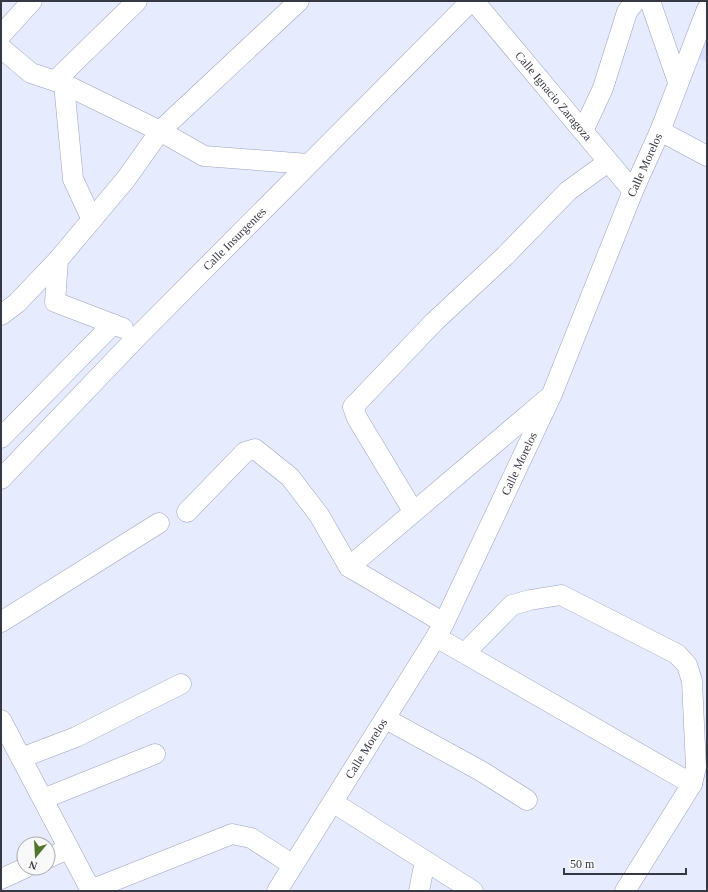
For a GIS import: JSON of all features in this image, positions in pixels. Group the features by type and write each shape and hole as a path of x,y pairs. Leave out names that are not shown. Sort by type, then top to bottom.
{"street":[{"path":"1,35 32,1"},
{"path":"60,82 137,1"},
{"path":"1,315 17,303 58,260 126,179 160,131 299,1"},
{"name":"Calle Ignacio Zaragoza","path":"472,1 633,191"},
{"name":"Calle Insurgentes","path":"1,479 140,334 472,1"},
{"path":"583,131 603,88 627,12 635,1"},
{"path":"650,1 678,82"},
{"name":"Calle Morelos","path":"277,891 334,803 440,630 552,394 633,191 660,131 707,9"},
{"path":"1,48 31,73 60,82 160,131 204,156 308,164"},
{"path":"60,82 73,179 92,220"},
{"path":"660,131 707,156"},
{"path":"413,511 357,418 353,407 434,322 505,256 568,191 608,162"},
{"path":"55,302 58,260"},
{"path":"17,303 55,302 140,334"},
{"path":"1,438 113,324"},
{"path":"349,567 552,394"},
{"path":"187,512 245,452 256,449 290,477 319,515 349,567 440,630 465,653 692,784"},
{"path":"1,622 159,523"},
{"path":"465,653 512,605 530,600 561,595 677,654 687,665 692,681 696,767 692,784 625,891"},
{"path":"21,758 76,737 181,684"},
{"path":"386,719 481,770 527,800"},
{"path":"1,720 68,849 87,883 92,887 98,888 232,834 251,838 293,865"},
{"path":"42,799 155,754"},
{"path":"334,803 473,891"},
{"path":"56,854 68,849"},
{"path":"419,891 425,861"},
{"path":"1,879 16,872"}],"shaded area":[{"path":"707,38 707,62 697,58"}]}
